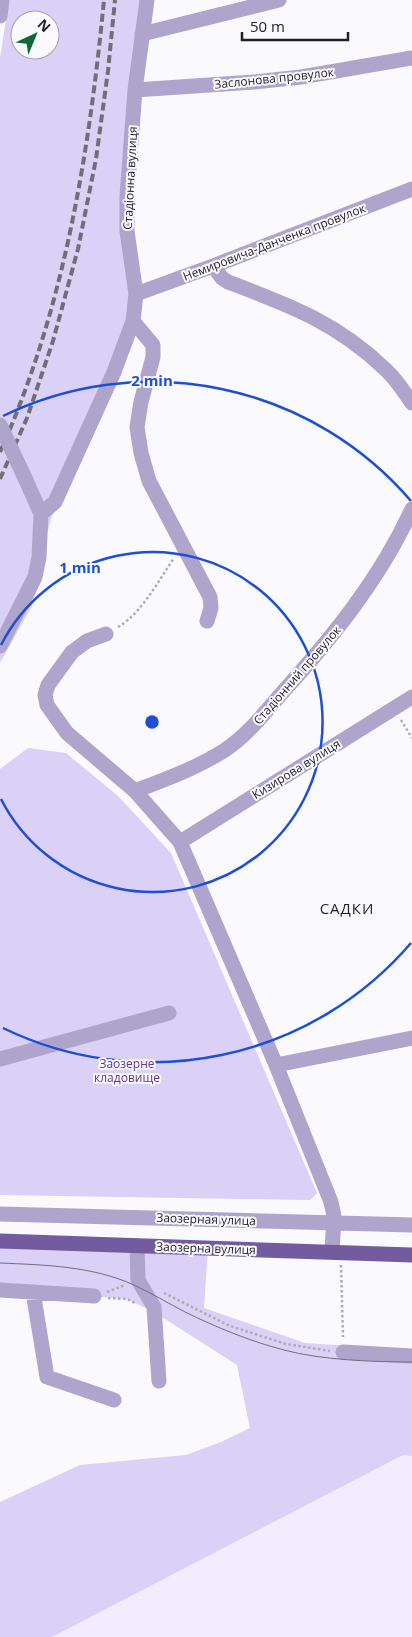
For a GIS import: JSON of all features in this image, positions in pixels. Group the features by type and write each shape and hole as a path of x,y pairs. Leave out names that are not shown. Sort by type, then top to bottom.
{"main road":[{"name":"Заозерна вулиця","path":"0,1241 412,1255"}],"street":[{"path":"0,16 2,0"},
{"name":"Стадіонна вулиця","path":"41,514 55,502 114,372 133,321 136,294 127,231 127,196 135,90 147,0"},
{"path":"142,34 278,0"},
{"name":"Заслонова провулок","path":"135,90 301,77 412,58"},
{"name":"Немировича-Данченка провулок","path":"136,294 412,189"},
{"path":"213,266 222,278 228,282 314,316 350,338 387,371 412,404"},
{"path":"133,321 153,345 153,357 140,402 138,427 140,453 149,481 210,596 211,608 207,621"},
{"path":"0,425 41,514 41,544 35,577 0,646"},
{"name":"Стадіонний провулок","path":"136,791 202,764 227,749 248,731 302,672 357,604 396,541 412,509"},
{"path":"106,634 87,641 72,652 48,685 45,696 47,705 67,733 136,791 180,842 276,1065 331,1202 337,1252"},
{"name":"Кизирова вулиця","path":"180,842 412,697"},
{"path":"0,1059 169,1013"},
{"path":"276,1065 412,1038"},
{"name":"Заозерная улица","path":"0,1214 412,1225"},
{"path":"137,1246 138,1280 154,1307 159,1381"},
{"path":"0,1290 94,1296"},
{"path":"33,1292 47,1377 114,1400"},
{"path":"343,1352 412,1356"}],"path":[{"path":"106,634 126,623 138,610 183,546"},
{"path":"394,708 412,738"},
{"path":"163,1293 230,1326 248,1332 286,1344 343,1352 337,1252"},
{"path":"94,1296 138,1280"},
{"path":"94,1296 127,1299"}],"shaded area":[{"path":"403,1455 412,1456 412,1637 52,1637"}],"green space":[{"path":"9,0 141,0 137,33 132,317 60,490 45,540 41,576 32,606 0,663 0,58"},
{"name":"Заозерне кладовище","path":"28,748 66,753 118,796 171,853 317,1193 310,1200 0,1195 0,769"},
{"path":"0,1242 208,1249 204,1308 305,1343 412,1350 412,1456 403,1455 52,1637 0,1637 0,1502 80,1465 186,1455 221,1442 250,1428 237,1365 154,1312 127,1299 0,1290"}],"tram line":[{"path":"0,1263 68,1268 102,1274 134,1285 185,1312 221,1328 284,1350 330,1358 412,1362"}],"railway":[{"path":"0,452 22,398 41,343 57,287 81,173 98,58 104,0"},
{"path":"0,479 27,418 53,341 78,249 96,159 115,0"}],"district":[{"name":"САДКИ","path":"347,908"}]}
